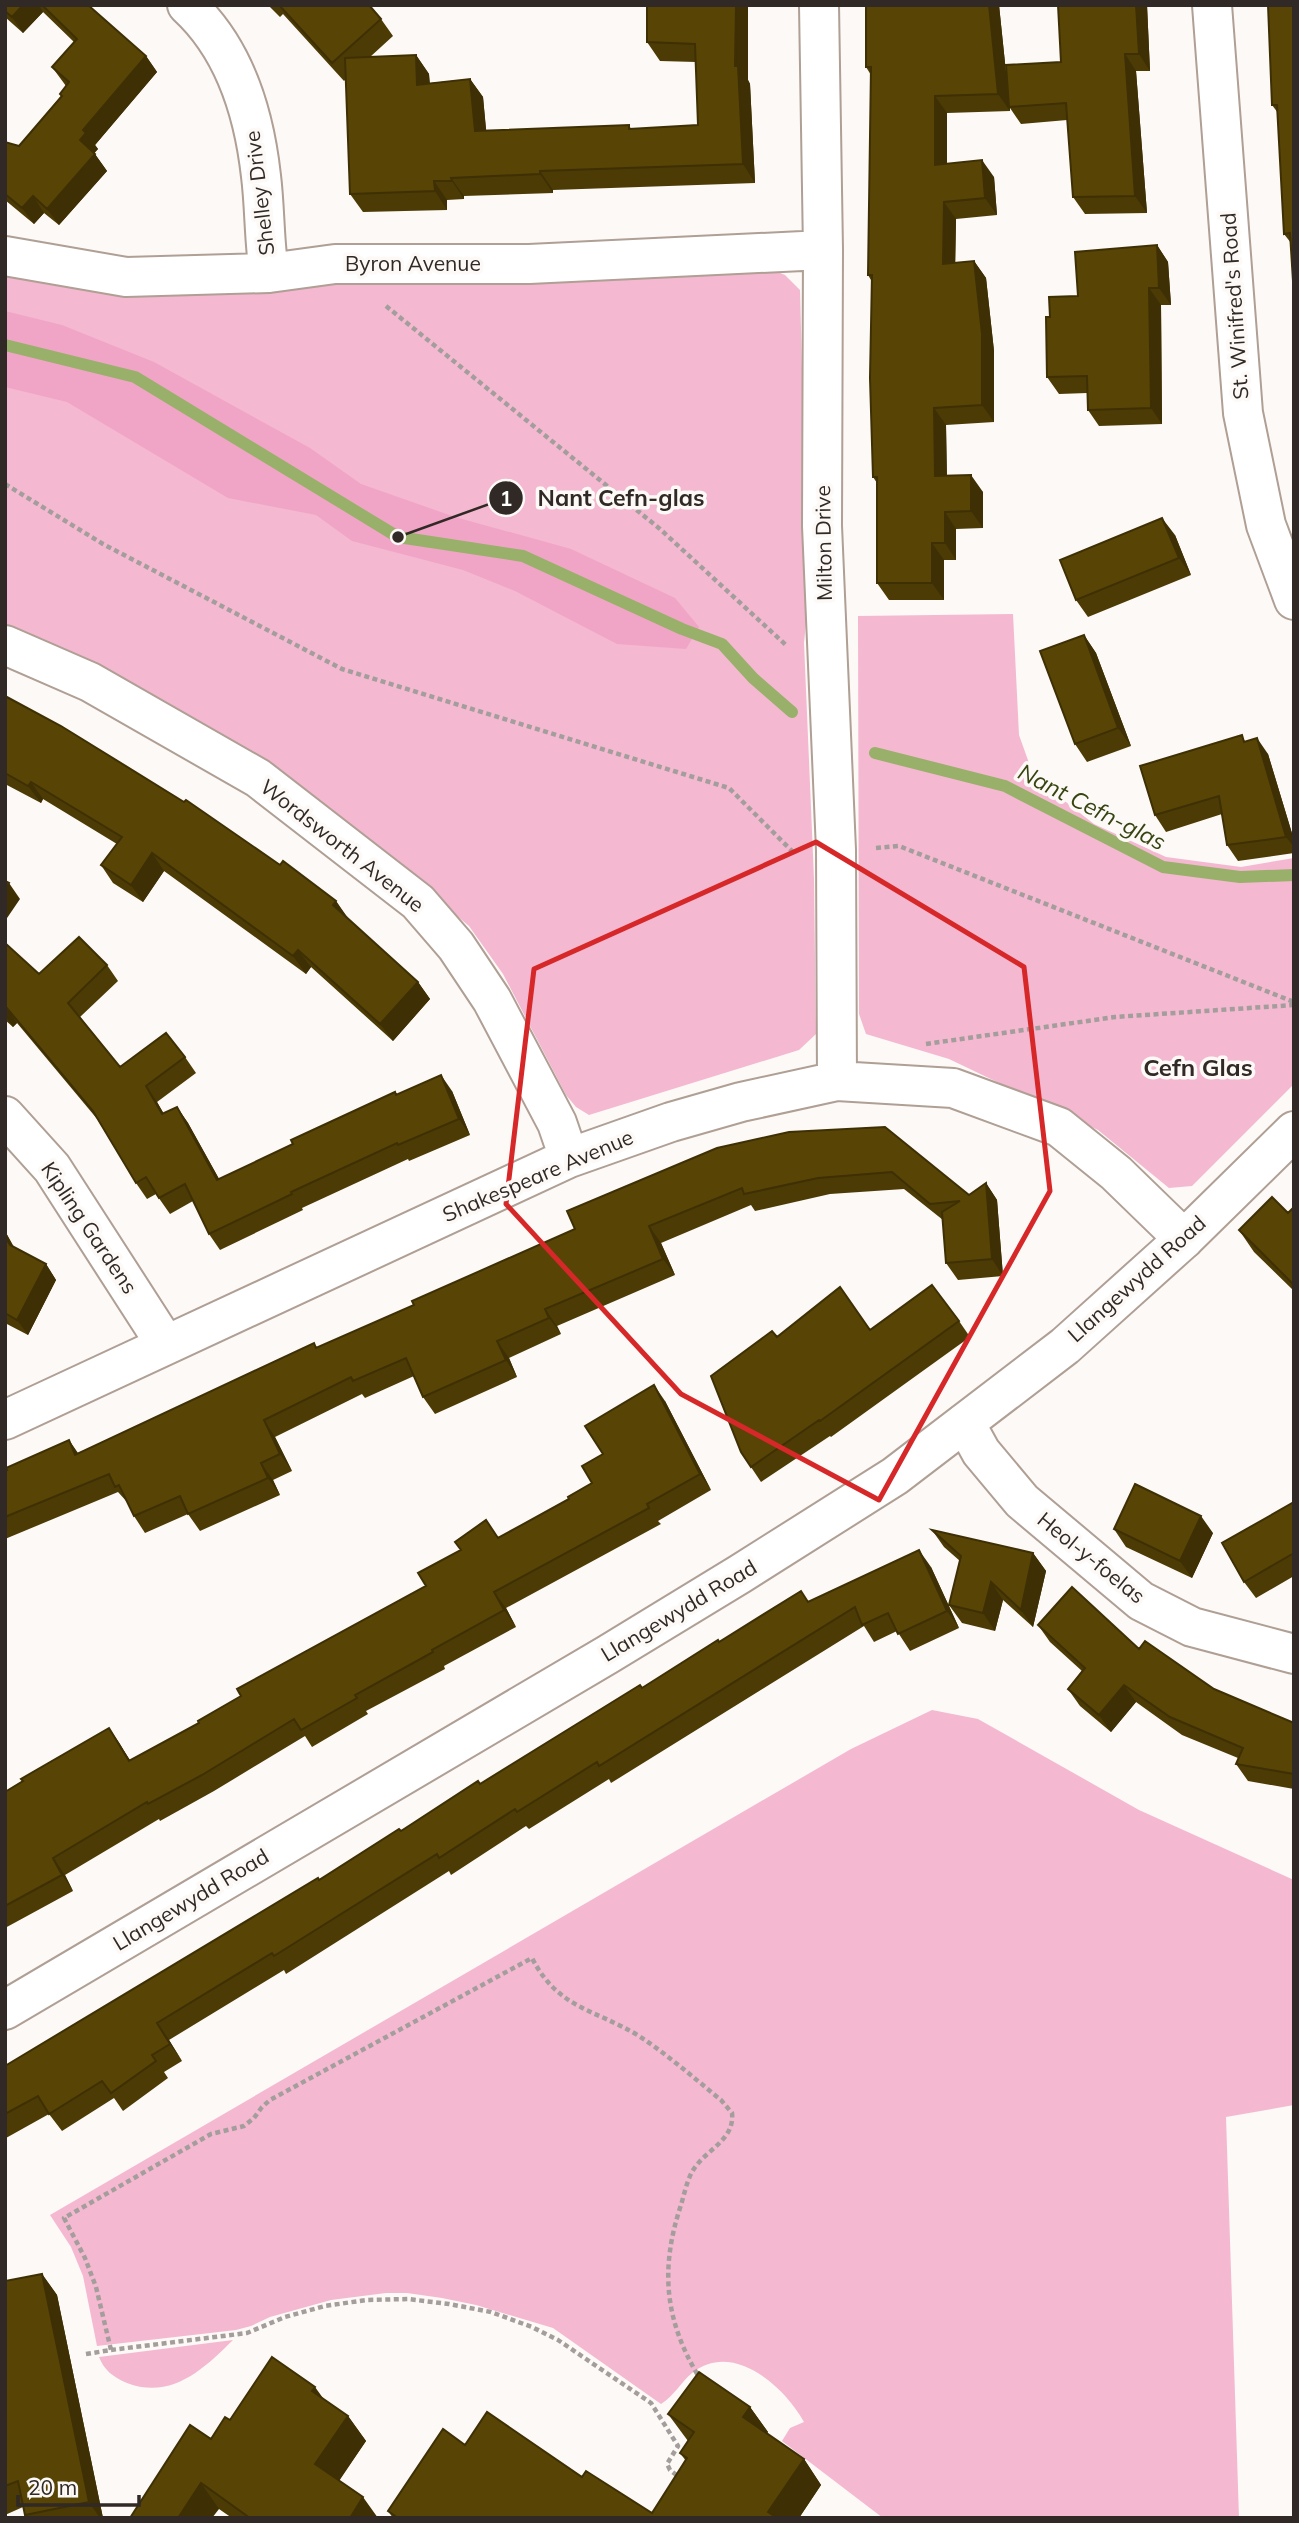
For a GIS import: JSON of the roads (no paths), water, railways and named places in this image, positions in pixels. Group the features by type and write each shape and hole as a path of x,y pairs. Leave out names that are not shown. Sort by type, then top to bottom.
{"street":[{"name":"Shelley Drive","path":"187,5 227,53 248,105 261,176 269,273"},
{"name":"Milton Drive","path":"819,5 823,250 822,526 836,850 837,1081"},
{"name":"St. Winifred's Road","path":"1212,5 1243,413 1266,525 1294,600"},
{"name":"Byron Avenue","path":"5,256 126,277 269,273 335,264 528,264 823,250"},
{"name":"Wordsworth Avenue","path":"5,645 90,682 258,778 418,902 456,946 492,1000 557,1123 569,1158"},
{"name":"Shakespeare Avenue","path":"5,1420 569,1158 671,1122 741,1102 837,1081 953,1088 1059,1127 1116,1173 1184,1239"},
{"name":"Kipling Gardens","path":"5,1116 52,1168 166,1345"},
{"name":"Llangewydd Road","path":"5,2010 740,1574 895,1476 1065,1346 1184,1239 1294,1131"},
{"name":"Heol-y-foelas","path":"965,1423 981,1452 1022,1501 1142,1601 1192,1628 1294,1654"}],"waterway":[{"name":"Nant Cefn-glas","path":"5,345 135,377 398,537 523,556 682,629 722,644 753,678 792,712"},
{"name":"Nant Cefn-glas","path":"875,753 1005,786 1163,867 1240,877 1294,875"}],"place":[{"name":"Nant Cefn-glas","path":"398,537"}],"district":[{"name":"Cefn Glas","path":"1198,1068"}]}
